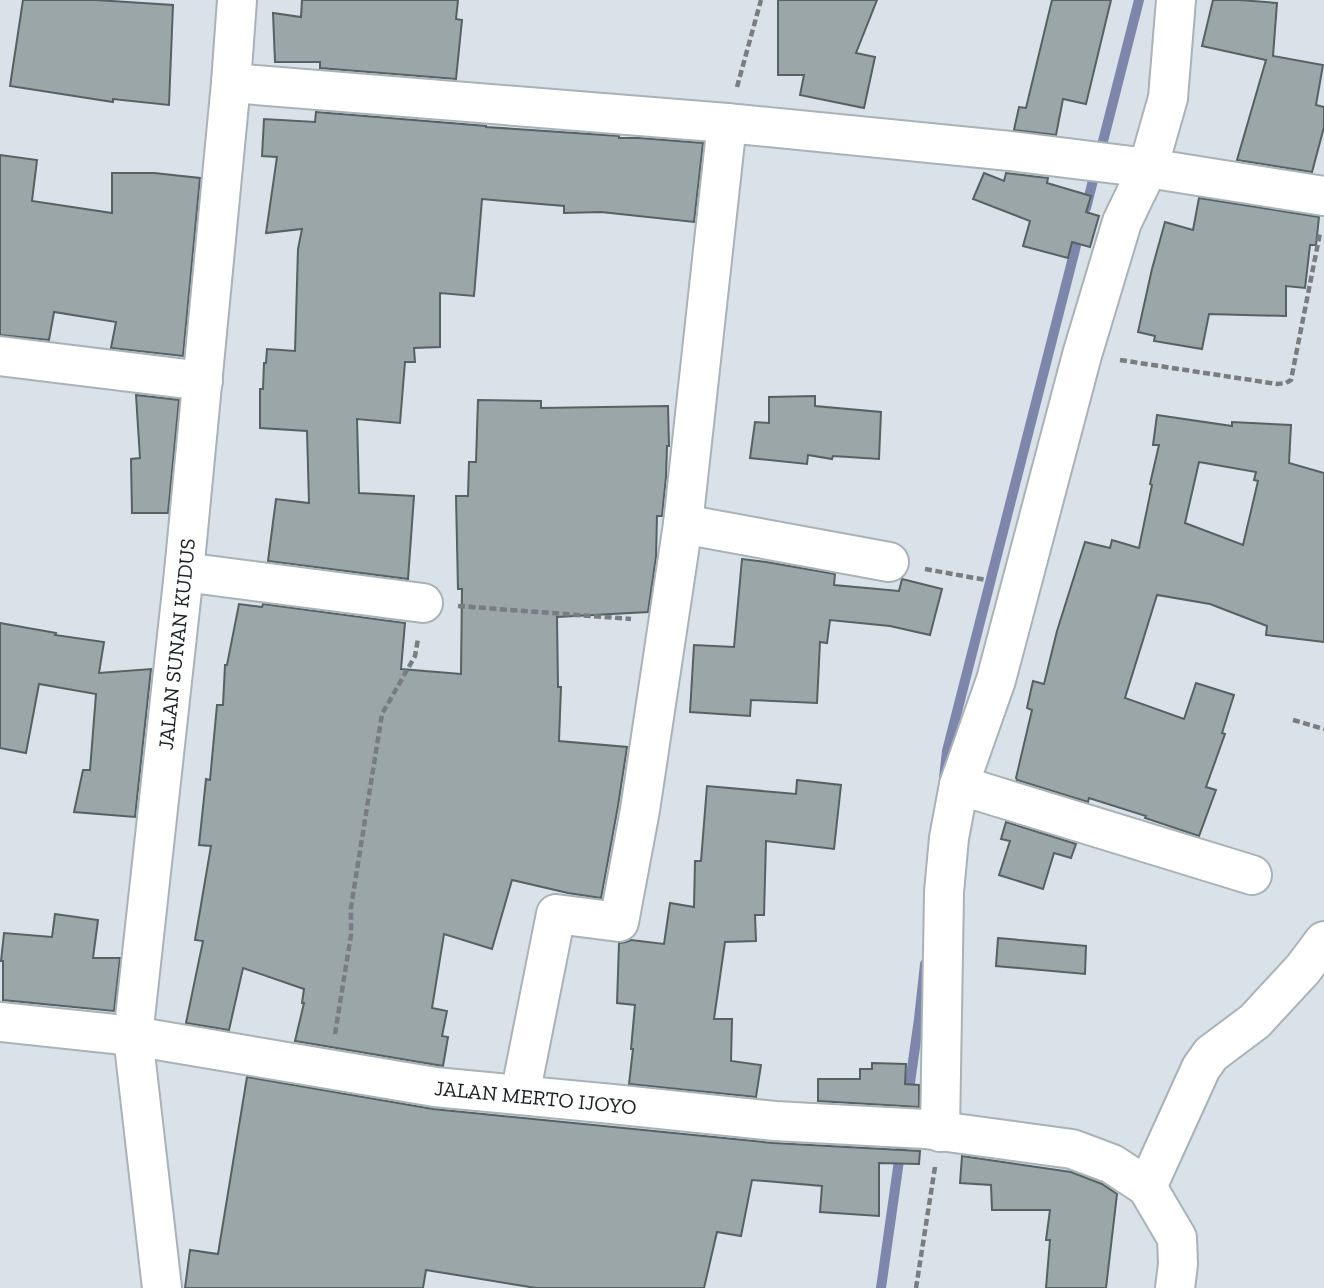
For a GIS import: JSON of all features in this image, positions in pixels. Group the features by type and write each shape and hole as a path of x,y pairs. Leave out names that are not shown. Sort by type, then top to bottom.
{"street":[{"name":"JALAN SUNAN KUDUS","path":"162,1288 133,1036 203,382 231,83 235,0"},
{"path":"918,1129 949,838 959,785 996,680 1082,355 1122,222 1129,166 1168,98 1176,0"},
{"path":"231,83 727,123 1010,151 1129,166 1323,212"},
{"path":"520,1095 556,914 619,922 640,810 683,524 727,123"},
{"path":"0,356 203,382"},
{"path":"683,524 889,562"},
{"path":"184,572 423,603"},
{"path":"959,785 1252,875"},
{"path":"1175,1288 1177,1238 1147,1187 1200,1068 1211,1054 1255,1021 1304,969 1324,940"},
{"name":"JALAN MERTO IJOYO","path":"0,1021 133,1036 435,1087 775,1121 918,1129 1072,1149 1112,1164 1147,1187"}],"path":[{"path":"727,123 761,0"},
{"path":"1082,355 1277,384 1286,383 1291,380 1323,212"},
{"path":"889,562 985,580"},
{"path":"329,1070 351,935 351,907 382,714 415,656 423,603 669,621"},
{"path":"1293,720 1324,729"},
{"path":"916,1288 918,1129"}],"building":[{"path":"23,0 96,0 173,5 169,105 113,99 113,102 10,86"},
{"path":"302,0 458,0 456,19 462,20 456,79 320,68 320,62 275,62 273,13 301,17"},
{"path":"778,0 877,0 856,53 875,57 864,108 800,95 804,75 778,75"},
{"path":"1052,0 1111,0 1086,104 1063,99 1056,135 1014,130 1019,107 1026,108"},
{"path":"1213,0 1277,3 1273,56 1323,65 1316,105 1324,107 1324,127 1312,172 1237,160 1266,60 1202,46"},
{"path":"316,112 703,143 694,222 601,212 564,213 564,206 482,199 474,296 440,293 440,347 414,348 415,362 405,362 400,423 357,419 359,493 414,496 408,579 268,561 276,499 309,503 307,431 260,428 260,389 263,389 267,349 295,351 298,249 302,229 266,233 277,157 262,156 264,119 315,122"},
{"path":"0,155 37,160 32,201 112,213 112,173 154,173 200,178 183,356 111,348 116,322 54,312 49,340 0,335"},
{"path":"984,173 1004,181 1006,173 1048,178 1047,183 1091,196 1086,212 1099,216 1090,247 1072,242 1068,258 1023,246 1030,221 973,199"},
{"path":"1199,198 1319,217 1316,245 1310,245 1305,288 1286,286 1286,316 1209,314 1202,349 1154,341 1155,336 1138,332 1165,222 1193,230"},
{"path":"136,395 179,400 168,513 132,513 131,459 140,458"},
{"path":"815,396 815,406 881,412 879,459 833,456 832,459 808,455 807,464 750,458 755,422 769,423 769,397"},
{"path":"478,400 541,401 541,408 668,406 669,446 666,477 662,516 657,516 656,557 648,612 557,617 558,687 561,687 559,741 627,747 601,898 512,880 492,949 444,934 432,1008 447,1011 442,1036 448,1037 443,1066 295,1041 304,1003 304,989 243,968 229,1030 186,1023 203,941 195,940 211,846 199,845 206,779 210,780 217,705 223,705 225,665 239,604 262,607 263,604 405,623 401,669 461,674 462,589 458,589 456,496 468,496 469,462 476,462"},
{"path":"1157,415 1232,426 1232,422 1291,425 1289,463 1324,473 1324,642 1266,635 1267,626 1210,604 1157,595 1125,698 1184,719 1196,683 1234,695 1222,733 1225,734 1206,787 1216,790 1199,836 1145,818 1146,816 1089,798 1088,802 1016,778 1032,710 1027,708 1033,681 1044,684 1057,631 1085,542 1110,548 1112,540 1139,548 1159,445 1153,445","holes":["1199,462 1256,472 1254,480 1258,481 1243,545 1185,523"]},
{"path":"742,559 835,574 834,585 899,591 902,579 942,589 930,635 890,626 830,620 827,643 820,642 817,703 751,700 750,716 690,712 694,645 734,647"},
{"path":"0,623 104,642 99,673 151,669 135,817 74,812 83,770 90,770 96,694 39,684 26,753 0,748"},
{"path":"797,780 841,785 834,849 766,841 764,915 755,915 756,941 725,942 714,1019 732,1019 731,1061 761,1065 756,1097 629,1084 635,1005 617,1003 619,943 631,940 664,944 670,903 694,907 695,861 701,861 707,786 796,794"},
{"path":"1006,822 1076,844 1071,858 1054,853 1043,889 999,875 1010,841 1001,839"},
{"path":"55,914 98,920 93,958 120,958 114,1011 3,1000 1,961 4,933 52,937"},
{"path":"998,938 1086,946 1085,974 996,966"},
{"path":"872,1063 906,1064 905,1084 919,1085 919,1107 818,1101 818,1079 860,1079 860,1069 872,1069"},
{"path":"247,1077 433,1109 773,1143 920,1151 919,1164 879,1163 879,1216 820,1212 822,1186 752,1180 741,1236 717,1232 704,1288 536,1288 426,1270 423,1288 185,1288 190,1250 218,1254"},
{"path":"962,1156 1071,1172 1102,1184 1117,1194 1106,1288 1046,1288 1050,1240 1046,1240 1050,1210 992,1210 991,1185 960,1183"}],"waterway":[{"path":"1086,208 1139,0"},
{"path":"944,778 947,751 1080,230"},
{"path":"881,1288 925,964"}]}
